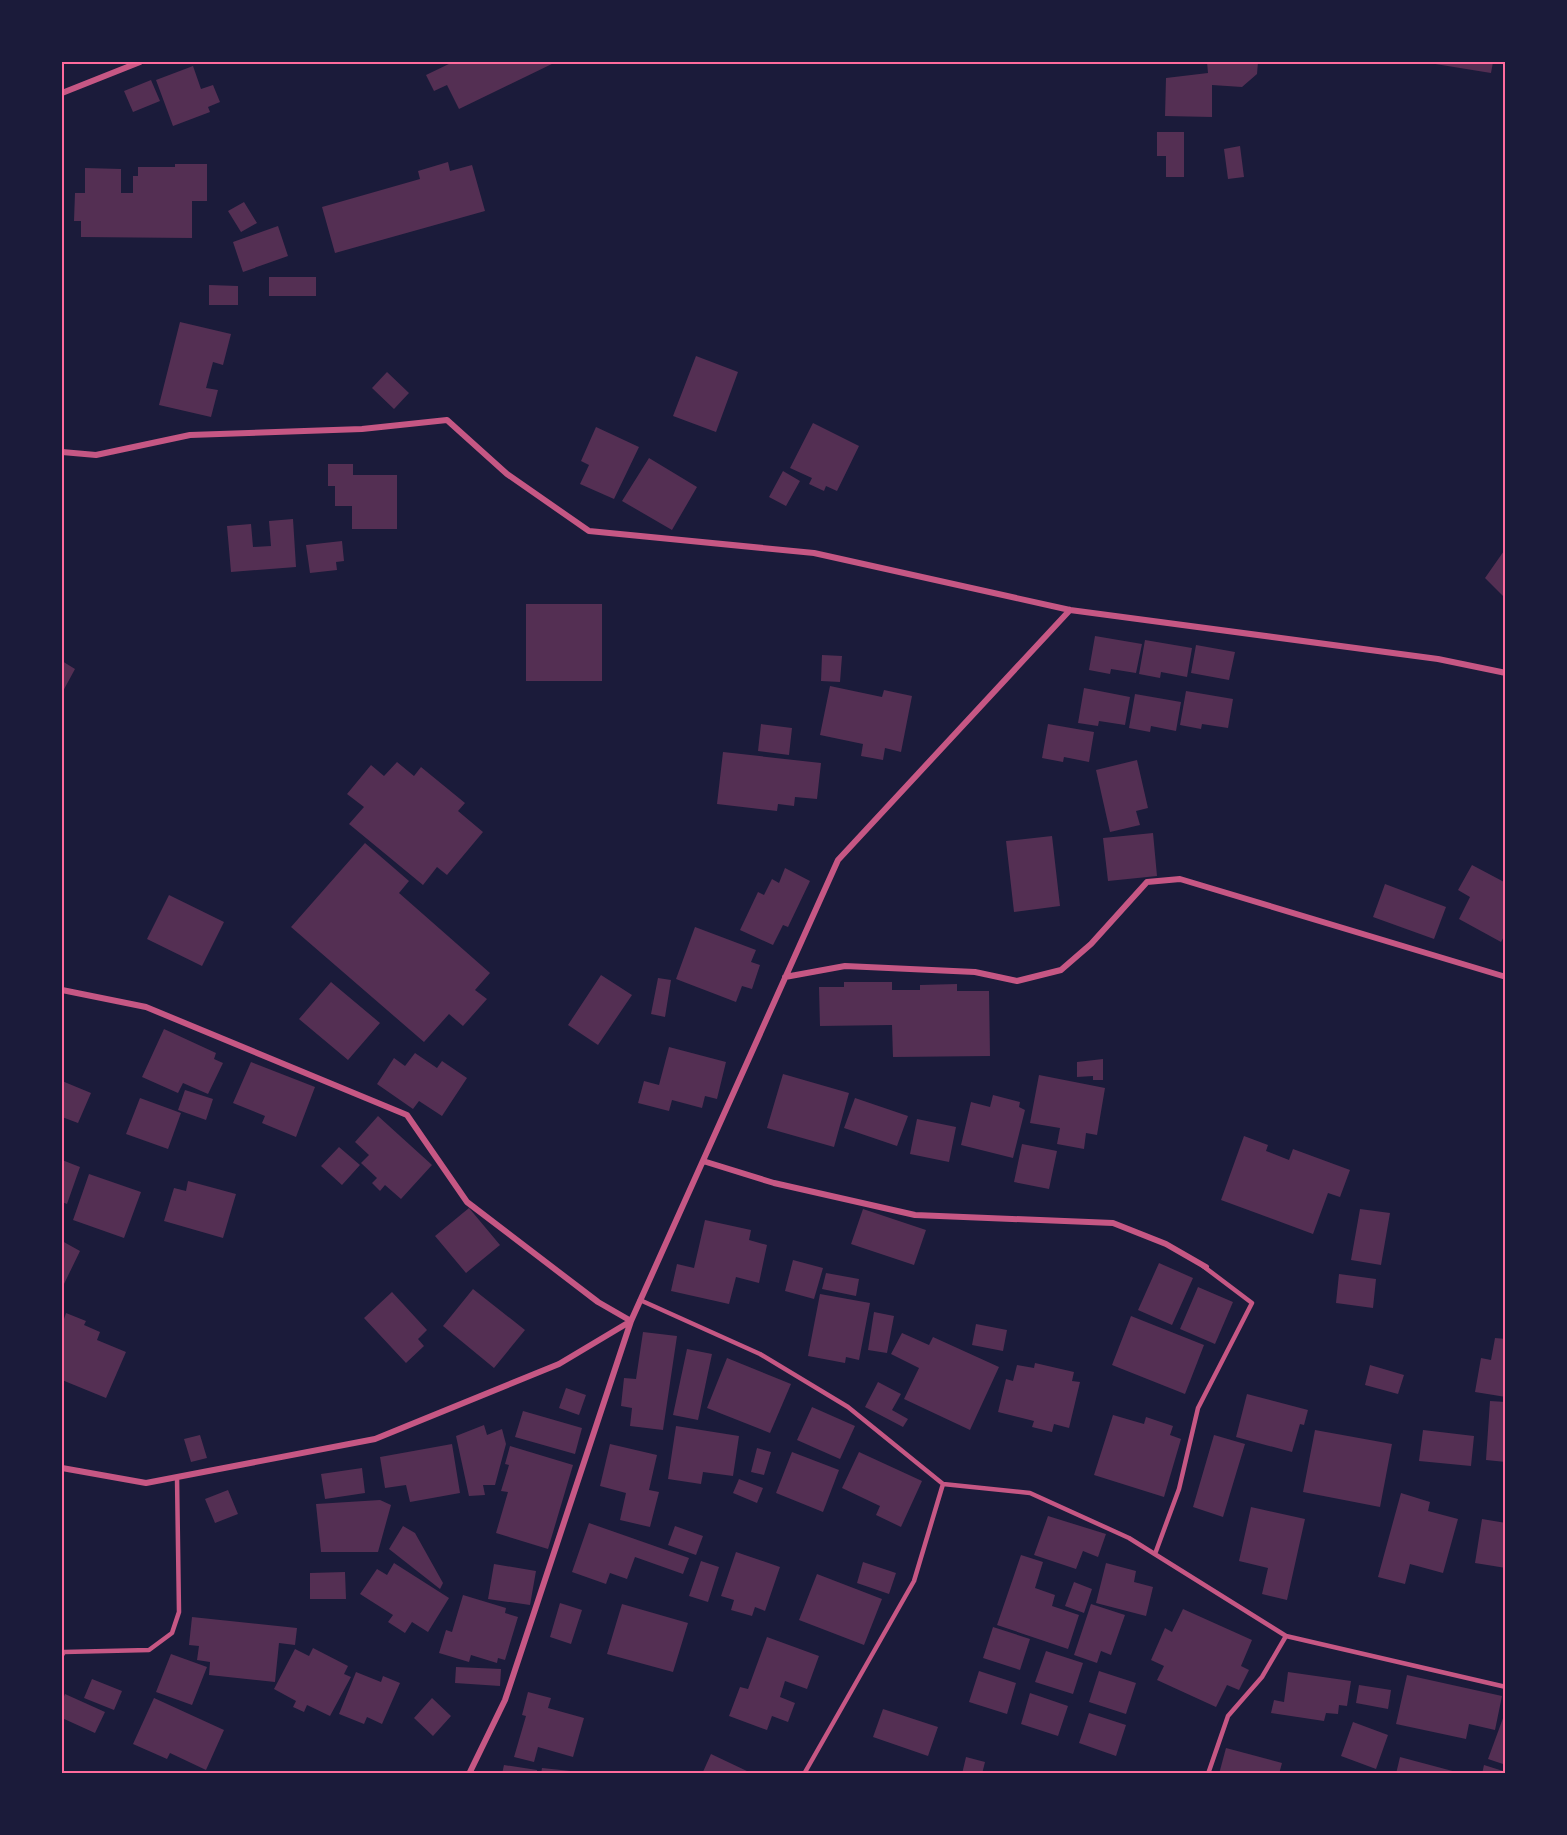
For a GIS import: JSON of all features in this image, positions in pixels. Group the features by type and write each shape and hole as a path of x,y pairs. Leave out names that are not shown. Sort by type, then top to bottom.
{"street":[{"path":"62,93 140,62"},
{"path":"62,452 96,455 190,435 362,429 447,420 507,474 589,531 814,554 1070,610 1438,659 1506,673"},
{"path":"469,1773 505,1700 640,1300 838,860 1070,610"},
{"path":"786,977 845,966 975,972 1017,981 1062,970 1091,944 1147,882 1180,879 1506,977"},
{"path":"62,990 146,1007 407,1115 467,1202 598,1302 632,1321"},
{"path":"703,1161 774,1183 915,1215 1113,1222 1141,1232 1206,1267"},
{"path":"62,1468 146,1483 375,1440 559,1364 632,1321"}],"lane":[{"path":"1155,1554 1179,1489 1198,1408 1251,1303 1199,1262"},
{"path":"640,1300 760,1354 838,1401 943,1484 1030,1493 1129,1538 1286,1635 1506,1687"},
{"path":"62,1655 64,1652 149,1650 172,1633 179,1612 177,1477"},
{"path":"804,1773 914,1581 943,1484"},
{"path":"1208,1773 1228,1716 1262,1677 1286,1635"}],"building":[{"path":"453,62 556,62 459,109 447,85 434,91 426,75"},
{"path":"1207,62 1258,62 1257,74 1242,87 1212,85 1212,117 1165,116 1166,78 1208,73"},
{"path":"1423,62 1493,62 1491,73"},
{"path":"193,66 201,89 213,85 220,102 208,107 210,112 173,126 156,80"},
{"path":"151,80 160,101 133,112 124,91"},
{"path":"1157,132 1184,132 1184,177 1166,177 1166,156 1157,156"},
{"path":"1240,146 1244,177 1228,179 1224,149"},
{"path":"448,162 450,171 472,165 485,211 335,253 322,207 420,179 418,171"},
{"path":"175,164 207,164 207,201 192,201 192,238 81,237 81,221 74,221 75,193 85,193 85,168 121,169 121,193 133,193 133,176 138,176 138,167 175,167"},
{"path":"244,202 257,223 241,232 228,211"},
{"path":"278,226 288,256 243,272 233,242"},
{"path":"269,277 316,277 316,296 269,296"},
{"path":"209,285 238,286 238,305 209,305"},
{"path":"180,322 231,334 223,365 213,362 206,388 218,390 211,417 159,405"},
{"path":"696,356 738,372 716,432 673,416"},
{"path":"387,372 409,393 394,409 372,388"},
{"path":"813,423 859,446 837,491 826,486 824,491 809,484 812,478 790,468"},
{"path":"596,427 639,447 614,499 580,484 589,465 581,461"},
{"path":"649,458 697,487 672,530 622,501"},
{"path":"328,464 353,464 353,475 397,475 397,529 352,529 352,506 335,506 335,486 328,486"},
{"path":"783,471 800,481 786,506 769,497"},
{"path":"293,519 296,567 231,572 227,526 251,524 253,547 271,546 269,521"},
{"path":"342,541 344,561 336,562 337,570 310,573 306,545"},
{"path":"1506,548 1506,599 1485,578"},
{"path":"526,604 602,604 602,681 526,681"},
{"path":"1095,636 1142,644 1136,673 1111,669 1110,674 1089,670"},
{"path":"1145,640 1192,648 1187,677 1161,672 1160,678 1139,674"},
{"path":"1196,645 1235,652 1229,680 1191,673"},
{"path":"822,655 842,656 840,682 821,681"},
{"path":"62,661 75,669 62,693"},
{"path":"830,686 882,697 884,690 912,696 901,752 885,748 883,760 861,756 863,744 820,735"},
{"path":"1084,688 1130,697 1125,725 1099,721 1098,726 1078,723"},
{"path":"1186,691 1233,699 1228,728 1202,724 1201,729 1180,725"},
{"path":"1135,694 1181,702 1176,731 1151,726 1150,732 1129,728"},
{"path":"761,724 792,728 789,755 758,751"},
{"path":"1048,724 1094,732 1089,762 1064,757 1063,762 1042,758"},
{"path":"723,752 821,763 817,799 795,797 794,806 778,804 777,811 717,804"},
{"path":"1137,760 1148,808 1136,811 1140,825 1110,832 1096,770"},
{"path":"397,762 414,776 421,767 465,803 458,811 483,832 447,875 437,867 423,885 349,824 364,807 347,794 371,765 384,776"},
{"path":"1153,833 1157,876 1108,881 1103,838"},
{"path":"1052,836 1060,906 1014,912 1006,841"},
{"path":"365,843 409,881 399,893 490,973 475,990 487,999 463,1026 449,1014 424,1042 291,927"},
{"path":"1472,865 1506,883 1506,933 1501,942 1459,919 1470,897 1458,890"},
{"path":"785,868 810,881 788,927 783,925 773,945 740,930 758,892 764,895 772,879 779,883"},
{"path":"1385,884 1446,907 1434,939 1373,917"},
{"path":"169,895 224,922 202,966 147,939"},
{"path":"695,927 756,950 751,962 760,965 752,989 742,986 736,1002 676,979"},
{"path":"601,975 632,995 598,1045 568,1025"},
{"path":"658,978 671,980 665,1017 651,1014"},
{"path":"331,982 380,1023 348,1060 299,1019"},
{"path":"844,982 892,982 892,990 920,990 920,985 957,984 957,991 989,991 990,1056 893,1057 892,1025 820,1026 819,987 844,987"},
{"path":"164,1029 216,1053 214,1059 223,1063 208,1094 183,1083 178,1093 142,1077"},
{"path":"669,1047 726,1062 717,1099 705,1096 702,1108 672,1100 669,1111 638,1103 644,1081 659,1085"},
{"path":"415,1053 437,1068 442,1061 467,1078 442,1116 419,1101 413,1109 377,1084 394,1058 405,1066"},
{"path":"1103,1059 1103,1080 1093,1080 1093,1076 1077,1077 1077,1062"},
{"path":"251,1062 315,1087 296,1137 262,1123 265,1116 233,1103"},
{"path":"783,1074 849,1093 834,1147 767,1128"},
{"path":"1039,1075 1105,1088 1097,1135 1086,1133 1084,1149 1057,1144 1060,1128 1030,1123"},
{"path":"62,1081 91,1093 78,1123 62,1117"},
{"path":"185,1090 213,1099 206,1120 178,1110"},
{"path":"993,1095 1020,1102 1019,1107 1025,1110 1013,1158 961,1145 971,1102 990,1107"},
{"path":"140,1098 181,1113 168,1149 126,1134"},
{"path":"855,1098 908,1116 897,1146 844,1128"},
{"path":"378,1116 432,1165 401,1199 385,1185 380,1191 372,1183 377,1178 361,1163 369,1155 355,1142"},
{"path":"917,1119 956,1127 949,1162 910,1154"},
{"path":"1244,1136 1268,1145 1266,1151 1289,1160 1293,1149 1350,1170 1340,1197 1328,1193 1313,1234 1221,1200"},
{"path":"1022,1144 1057,1151 1049,1189 1014,1182"},
{"path":"339,1147 360,1165 342,1185 321,1166"},
{"path":"62,1160 80,1167 67,1204 62,1202"},
{"path":"89,1174 141,1192 124,1238 73,1220"},
{"path":"188,1181 236,1194 223,1238 164,1221 174,1188 186,1191"},
{"path":"469,1208 500,1245 466,1273 435,1236"},
{"path":"863,1209 926,1230 914,1265 851,1244"},
{"path":"1360,1209 1390,1213 1381,1265 1351,1260"},
{"path":"705,1220 751,1230 749,1240 767,1245 759,1283 736,1277 729,1304 671,1291 677,1264 694,1268"},
{"path":"62,1241 80,1251 64,1284 62,1283"},
{"path":"793,1260 823,1268 814,1299 785,1291"},
{"path":"1159,1263 1193,1278 1172,1325 1138,1310"},
{"path":"826,1273 859,1279 856,1296 822,1289"},
{"path":"1339,1274 1376,1279 1373,1308 1336,1303"},
{"path":"1198,1287 1233,1302 1215,1344 1180,1329"},
{"path":"473,1289 525,1330 494,1368 443,1326"},
{"path":"392,1292 427,1330 418,1339 424,1346 406,1363 364,1318"},
{"path":"820,1294 870,1303 859,1360 846,1357 845,1363 808,1356"},
{"path":"874,1312 894,1316 887,1353 868,1350"},
{"path":"66,1313 86,1321 84,1325 100,1332 97,1340 126,1352 106,1398 62,1380 62,1325"},
{"path":"1131,1316 1204,1345 1185,1394 1112,1365"},
{"path":"976,1324 1007,1330 1003,1351 972,1345"},
{"path":"643,1332 677,1336 663,1430 630,1426 632,1408 621,1406 624,1378 636,1379"},
{"path":"902,1333 929,1345 933,1337 999,1367 970,1430 904,1399 919,1368 891,1354"},
{"path":"1495,1338 1506,1339 1506,1397 1475,1392 1481,1358 1491,1360"},
{"path":"687,1349 712,1354 698,1420 673,1415"},
{"path":"727,1358 791,1384 770,1433 707,1408"},
{"path":"1035,1363 1074,1372 1072,1381 1080,1382 1069,1428 1054,1424 1052,1432 1032,1427 1034,1421 998,1412 1006,1379 1013,1381 1017,1365 1034,1368"},
{"path":"1370,1365 1404,1375 1398,1394 1365,1385"},
{"path":"878,1382 901,1394 892,1410 908,1419 903,1427 865,1407"},
{"path":"566,1388 586,1395 579,1415 559,1408"},
{"path":"1247,1394 1308,1410 1304,1425 1300,1424 1292,1452 1236,1437"},
{"path":"1490,1401 1506,1402 1506,1462 1486,1460"},
{"path":"812,1407 855,1426 840,1459 797,1440"},
{"path":"523,1411 582,1428 575,1454 515,1437"},
{"path":"1113,1415 1144,1424 1146,1417 1173,1426 1170,1435 1181,1439 1164,1497 1094,1475"},
{"path":"484,1425 487,1435 502,1429 506,1444 495,1485 483,1485 485,1495 469,1496 456,1436"},
{"path":"676,1426 739,1436 733,1476 703,1472 701,1484 668,1479"},
{"path":"1315,1430 1392,1444 1380,1507 1303,1492"},
{"path":"1423,1430 1474,1436 1471,1466 1419,1461"},
{"path":"200,1435 207,1458 191,1462 184,1439"},
{"path":"1214,1435 1245,1444 1223,1517 1193,1507"},
{"path":"452,1444 460,1493 410,1502 406,1485 385,1488 380,1457"},
{"path":"610,1444 657,1455 649,1490 659,1492 650,1527 620,1520 626,1493 600,1486"},
{"path":"510,1446 573,1465 548,1549 496,1533 508,1492 501,1491 509,1465 505,1464"},
{"path":"757,1448 771,1452 764,1475 751,1472"},
{"path":"792,1452 839,1470 823,1512 776,1493"},
{"path":"859,1452 922,1481 901,1527 876,1515 880,1506 842,1488"},
{"path":"362,1468 365,1493 325,1499 321,1474"},
{"path":"739,1479 763,1488 757,1503 733,1493"},
{"path":"228,1490 238,1514 215,1523 205,1499"},
{"path":"1401,1493 1430,1502 1428,1511 1458,1519 1443,1573 1410,1564 1405,1584 1378,1577"},
{"path":"380,1500 391,1505 378,1552 321,1552 316,1504"},
{"path":"1251,1507 1305,1519 1287,1600 1262,1594 1268,1568 1239,1561"},
{"path":"1048,1516 1106,1534 1098,1557 1083,1551 1076,1569 1034,1555"},
{"path":"1482,1519 1506,1523 1506,1568 1475,1563"},
{"path":"589,1523 689,1558 683,1574 635,1557 627,1579 610,1573 606,1584 572,1572"},
{"path":"403,1526 415,1533 443,1583 440,1589 389,1549"},
{"path":"675,1526 703,1536 696,1555 668,1545"},
{"path":"736,1552 780,1567 765,1611 755,1607 752,1616 731,1610 734,1600 721,1596"},
{"path":"1021,1555 1043,1562 1035,1588 1055,1595 1052,1606 1079,1615 1068,1649 997,1625"},
{"path":"701,1561 719,1567 708,1602 689,1596"},
{"path":"863,1562 896,1573 889,1594 857,1583"},
{"path":"394,1563 449,1598 428,1632 412,1622 405,1633 388,1622 393,1615 360,1594 377,1569 387,1575"},
{"path":"1106,1563 1136,1571 1134,1582 1153,1587 1146,1616 1096,1603"},
{"path":"494,1564 536,1571 530,1605 488,1599"},
{"path":"345,1572 346,1599 310,1599 310,1573"},
{"path":"817,1574 882,1599 864,1645 799,1620"},
{"path":"1074,1582 1092,1589 1084,1613 1065,1606"},
{"path":"463,1595 506,1608 505,1613 518,1617 505,1660 498,1658 497,1663 471,1655 469,1662 439,1653 446,1630 452,1632"},
{"path":"560,1603 582,1610 571,1644 550,1637"},
{"path":"622,1604 688,1623 673,1672 607,1654"},
{"path":"1091,1604 1125,1615 1111,1655 1101,1651 1097,1663 1074,1655"},
{"path":"1183,1609 1252,1640 1241,1666 1249,1670 1239,1690 1227,1685 1216,1707 1157,1680 1164,1666 1151,1660 1165,1628 1172,1632"},
{"path":"192,1617 297,1628 295,1645 279,1643 275,1682 209,1675 210,1662 197,1660 199,1646 189,1645"},
{"path":"993,1627 1030,1639 1020,1670 983,1658"},
{"path":"767,1637 819,1656 807,1689 785,1681 780,1697 795,1703 788,1722 772,1716 767,1730 729,1716 740,1687 748,1689"},
{"path":"313,1648 348,1666 344,1674 351,1677 330,1716 307,1705 304,1712 293,1707 296,1701 274,1689 295,1649 309,1656"},
{"path":"1046,1651 1083,1663 1073,1694 1035,1682"},
{"path":"171,1654 207,1667 192,1705 156,1692"},
{"path":"456,1667 501,1669 500,1686 455,1683"},
{"path":"979,1671 1016,1683 1007,1714 969,1702"},
{"path":"1099,1671 1136,1683 1126,1714 1089,1702"},
{"path":"356,1672 381,1682 383,1676 400,1683 382,1724 367,1717 364,1724 339,1714"},
{"path":"1288,1672 1351,1681 1347,1706 1339,1705 1338,1714 1326,1713 1324,1721 1271,1713 1274,1700 1284,1702"},
{"path":"1407,1675 1502,1696 1495,1730 1469,1724 1466,1739 1396,1724"},
{"path":"92,1679 122,1691 114,1710 84,1698"},
{"path":"1359,1685 1391,1690 1388,1709 1356,1703"},
{"path":"528,1692 551,1698 548,1708 584,1718 573,1757 538,1747 534,1762 514,1757 526,1716 522,1715"},
{"path":"1030,1693 1068,1706 1058,1736 1021,1724"},
{"path":"65,1694 105,1712 95,1733 62,1718 62,1701"},
{"path":"154,1698 224,1730 206,1770 170,1753 167,1759 133,1744"},
{"path":"432,1698 451,1716 433,1736 414,1718"},
{"path":"883,1709 938,1727 928,1756 873,1737"},
{"path":"1506,1710 1506,1765 1488,1759"},
{"path":"1089,1713 1126,1725 1116,1756 1079,1743"},
{"path":"1353,1722 1388,1735 1376,1769 1341,1756"},
{"path":"1226,1748 1282,1763 1279,1774 1219,1774"},
{"path":"711,1754 749,1772 749,1774 702,1774"},
{"path":"966,1757 985,1762 982,1774 962,1774"},
{"path":"1400,1757 1460,1773 1460,1774 1396,1774"},
{"path":"504,1765 537,1770 537,1774 502,1774"},
{"path":"1484,1765 1503,1771 1502,1774 1482,1774"},
{"path":"542,1768 580,1772 580,1774 541,1774"}]}
